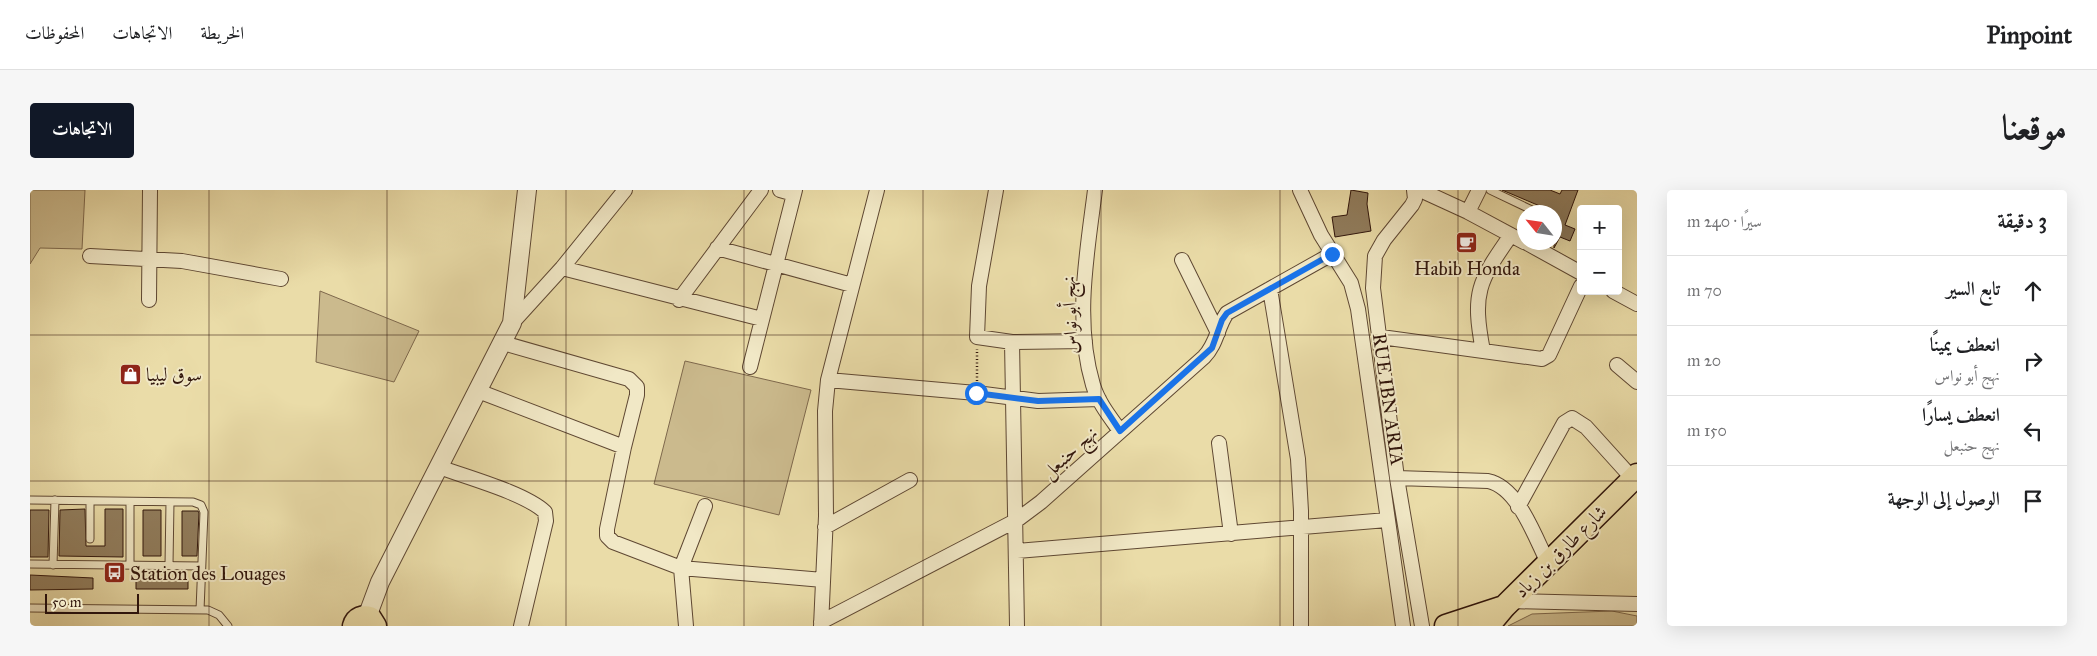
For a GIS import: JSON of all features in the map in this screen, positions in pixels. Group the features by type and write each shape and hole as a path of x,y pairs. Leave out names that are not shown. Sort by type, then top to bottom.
{"main road":[{"name":"شارع طارق بن زياد","path":"1488,626 1507,604 1635,477"},
{"name":"شارع طارق بن زياد","path":"1446,626 1507,604"},
{"path":"362,623 394,626"}],"street":[{"path":"149,300 150,190"},
{"path":"362,623 380,582 512,322 527,190"},
{"path":"512,322 562,268 625,190"},
{"path":"680,300 761,190"},
{"path":"750,367 794,192 780,190"},
{"path":"821,624 825,527 825,411 828,380 877,190"},
{"path":"996,190 979,286 977,337 1012,342 1085,341"},
{"name":"نهج أبو نواس","path":"1095,190 1084,274 1085,341 1093,385 1099,399 1120,431"},
{"name":"RUE IBN ARIA","path":"1300,190 1308,211 1351,283 1358,309 1403,626"},
{"name":"RUE IBN ARIA","path":"1414,190 1415,199 1412,205 1384,240 1376,256 1373,288 1381,337 1397,478 1422,626"},
{"path":"1420,190 1517,238"},
{"path":"1468,212 1479,190"},
{"path":"1483,351 1478,309 1481,285 1512,235"},
{"path":"717,248 852,285"},
{"path":"1539,250 1577,271"},
{"name":"نهج حنبعل","path":"821,624 1017,520 1041,502 1204,357 1212,348 1222,320 1227,313 1332,254"},
{"path":"90,256 205,264 281,279"},
{"path":"1182,260 1218,334"},
{"path":"562,268 680,300 762,319"},
{"path":"1270,289 1280,362 1298,459 1301,626"},
{"path":"1381,337 1536,359 1546,358 1577,294"},
{"path":"1620,295 1637,304"},
{"path":"1012,342 1017,520 1017,626"},
{"path":"503,343 633,381 637,387 637,395 624,447 607,536 617,544 681,568 823,580"},
{"path":"1618,365 1637,382"},
{"path":"828,380 976,393 1038,401 1099,399"},
{"path":"478,391 624,447"},
{"path":"1518,506 1559,431 1564,423 1572,418 1586,427 1635,477"},
{"path":"1219,443 1231,534"},
{"path":"439,467 508,493 536,505 544,512 546,521 521,626"},
{"path":"1397,478 1494,482 1506,489 1518,506 1548,563"},
{"path":"825,527 910,480"},
{"path":"686,626 681,568 705,506"},
{"path":"1017,551 1387,520"},
{"path":"1507,604 1637,604"}],"lane":[{"path":"1490,190 1499,192 1526,205"},
{"path":"30,500 193,502 203,508 200,610"},
{"path":"53,565 55,500"},
{"path":"90,501 90,539"},
{"path":"130,502 130,565"},
{"path":"169,565 170,502"},
{"path":"30,564 201,566"},
{"path":"30,608 214,611 228,626"}],"path":[{"path":"976,393 977,337"}],"shaded area":[{"path":"30,190 85,190 82,249 40,248 30,264"},
{"path":"320,291 419,331 394,382 316,362"},
{"path":"685,361 811,390 779,515 654,484"},
{"path":"1612,611 1637,616 1637,626 1508,626 1532,614"}],"building":[{"path":"1351,190 1368,193 1367,204 1371,231 1335,237 1332,217 1347,215"},
{"path":"1502,190 1550,190 1560,194 1562,190 1578,190 1565,225 1575,229 1570,241 1562,238 1562,205 1537,205"},
{"path":"85,509 86,546 105,546 105,509 123,509 123,557 59,556 60,510"},
{"path":"30,510 49,510 48,557 30,557"},
{"path":"143,510 161,510 161,556 143,556"},
{"path":"182,511 198,511 199,513 197,556 182,556"},
{"path":"30,575 93,578 93,589 30,590"},
{"path":"136,579 188,579 188,589 136,589"}],"place":[{"name":"Habib Honda","path":"1467,242"},
{"name":"سوق ليبيا","path":"130,374"},
{"name":"Station des Louages","path":"114,573"}],"route":[{"path":"976,393 1038,401 1099,399 1120,431 1204,357 1212,348 1222,320 1227,313 1238,305 1332,254"}]}
